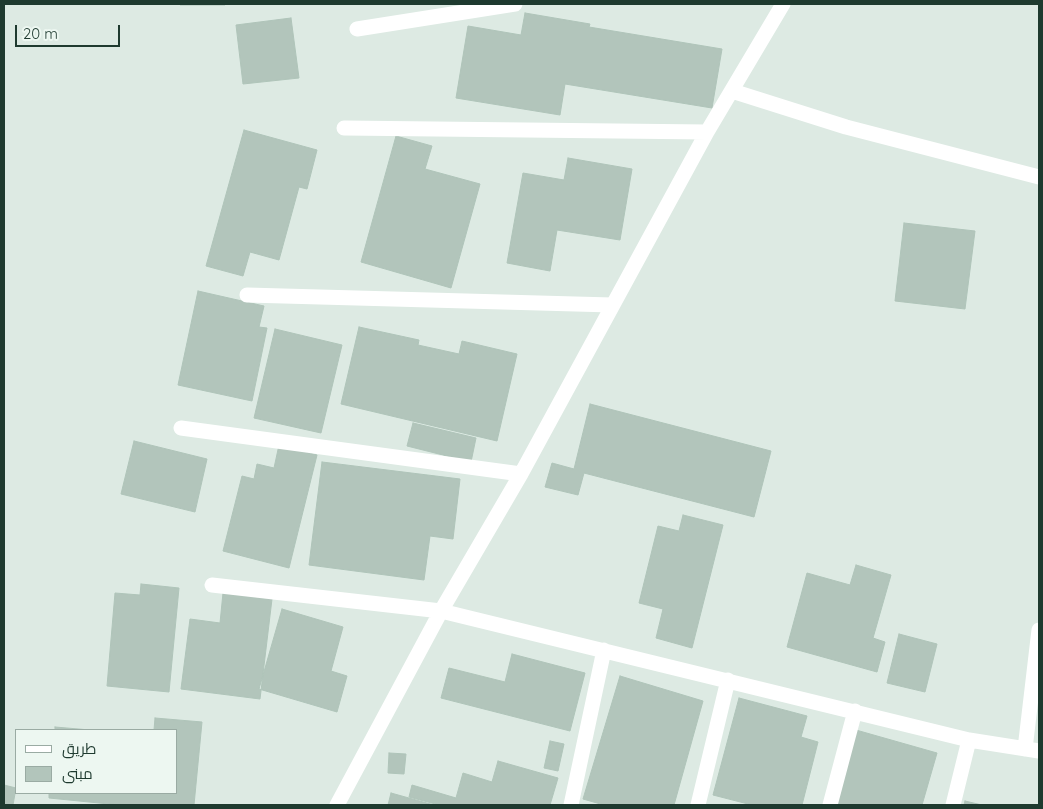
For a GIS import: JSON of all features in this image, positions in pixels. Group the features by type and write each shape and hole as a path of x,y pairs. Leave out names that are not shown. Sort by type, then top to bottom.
{"street":[{"path":"358,29 515,4"},
{"path":"337,805 441,611 521,474 707,132 783,4"},
{"path":"732,91 846,127 1039,177"},
{"path":"344,128 707,132"},
{"path":"248,294 612,305"},
{"path":"181,428 521,474"},
{"path":"212,585 441,611 969,740 1032,750 1039,630"},
{"path":"571,805 604,650"},
{"path":"698,805 728,680"},
{"path":"830,805 856,712"},
{"path":"953,805 969,740"}],"building":[{"path":"225,4 225,5 180,5"},
{"path":"525,13 590,24 589,27 722,49 712,108 565,84 560,115 456,98 468,26 521,35"},
{"path":"291,18 299,78 243,84 236,25"},
{"path":"244,130 317,150 307,189 299,187 279,260 250,252 243,276 206,266"},
{"path":"396,136 432,146 425,169 480,184 451,288 361,262"},
{"path":"568,158 632,169 620,240 557,230 550,271 507,263 523,173 564,180"},
{"path":"904,223 975,231 965,309 895,301"},
{"path":"198,291 264,306 259,327 267,328 252,401 178,385"},
{"path":"359,327 419,340 418,345 459,354 462,341 517,354 497,441 341,404"},
{"path":"275,329 342,345 321,433 254,418"},
{"path":"590,404 771,451 754,517 584,473 578,495 545,487 552,463 574,469"},
{"path":"413,423 476,438 471,462 407,446"},
{"path":"134,441 207,459 195,512 121,494"},
{"path":"279,445 317,455 289,568 223,551 242,476 254,479 257,464 274,468"},
{"path":"322,462 460,479 453,539 430,536 424,580 309,565"},
{"path":"683,515 723,525 692,648 656,638 663,609 639,603 658,526 679,531"},
{"path":"856,565 891,575 873,638 885,642 877,672 787,647 807,573 850,585"},
{"path":"141,584 179,588 169,692 107,686 115,593 140,595"},
{"path":"223,593 272,599 260,699 181,689 190,619 220,623"},
{"path":"282,609 343,627 331,671 347,676 337,712 259,689"},
{"path":"899,634 937,644 925,692 887,683"},
{"path":"512,654 585,673 570,731 441,698 449,668 505,682"},
{"path":"620,676 703,701 674,805 604,805 583,799"},
{"path":"739,698 807,716 801,737 818,742 802,805 752,805 713,795"},
{"path":"155,718 202,722 194,805 119,805 49,798 49,794 178,794 178,729 154,729"},
{"path":"55,727 78,729 55,729"},
{"path":"856,730 937,753 922,805 835,805"},
{"path":"550,741 564,744 558,771 544,768"},
{"path":"389,753 406,754 404,774 388,773"},
{"path":"498,761 558,778 550,805 439,805 409,797 412,785 456,798 463,773 492,782"},
{"path":"4,785 15,788 13,805 4,805"},
{"path":"391,793 434,805 388,805"},
{"path":"965,801 982,805 964,805"}]}
